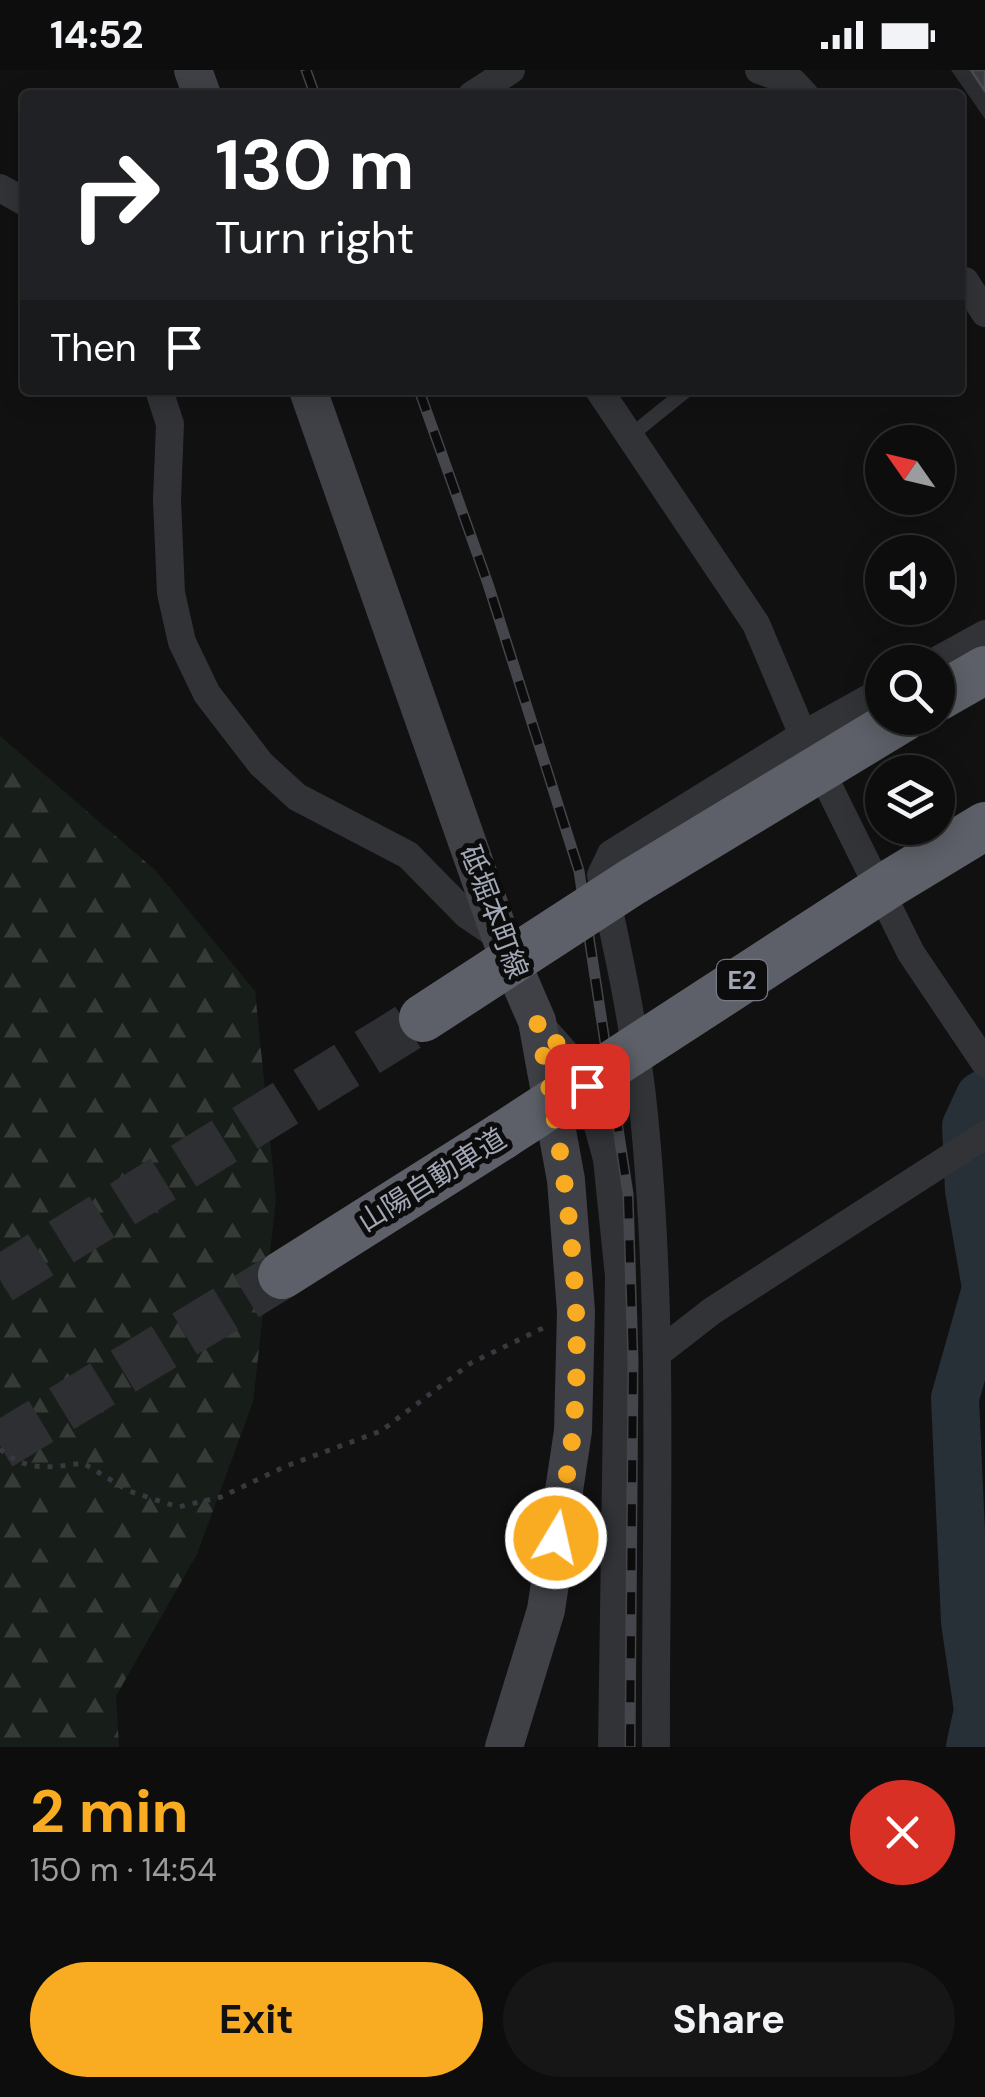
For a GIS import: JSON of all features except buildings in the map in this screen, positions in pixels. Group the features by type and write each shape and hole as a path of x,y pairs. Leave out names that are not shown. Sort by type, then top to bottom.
{"highway":[{"path":"955,688 985,670"},
{"path":"422,1018 632,882 874,735"},
{"name":"山陽自動車道","path":"282,1274 985,826"}],"main road":[{"name":"砥堀本町線","path":"310,395 502,938 537,1021 566,1180 576,1311 573,1430 546,1610 511,1741"}],"street":[{"path":"480,90 510,70"},
{"path":"759,70 793,82 800,90"},
{"path":"965,281 985,313"},
{"path":"161,395 170,424 167,500 171,593 182,642 207,694 262,764 296,796 408,855 467,915 502,938"},
{"path":"602,395 756,624 803,735 911,954 983,1060"},
{"path":"955,650 985,634"},
{"path":"656,1747 658,1354 644,1112 621,966 601,875 611,854 865,700"},
{"path":"537,1021 574,1063 587,1086 607,1159 619,1276 612,1747"},
{"path":"658,1354 712,1311 984,1136"}],"lane":[{"path":"630,436 680,395"}],"path":[{"path":"0,1449 16,1463 41,1470 83,1463 128,1491 178,1506 206,1500 380,1431 471,1363 576,1311"}],"green space":[{"path":"0,736 155,870 255,991 276,1199 253,1402 197,1554 116,1696 119,1747 0,1747"}],"waterway":[{"path":"985,1093 966,1126 969,1190 985,1282"},
{"path":"970,1747 978,1710 965,1622 955,1398 985,1292"}],"tunnel":[{"path":"0,1280 423,1018"},
{"path":"0,1446 282,1275"}],"railway":[{"path":"306,70 313,90"},
{"path":"421,395 488,584 579,871 628,1194 633,1361 630,1747"}],"route":[{"path":"556,1538 573,1430 576,1311 566,1180 537,1021 574,1063 587,1086"}]}
